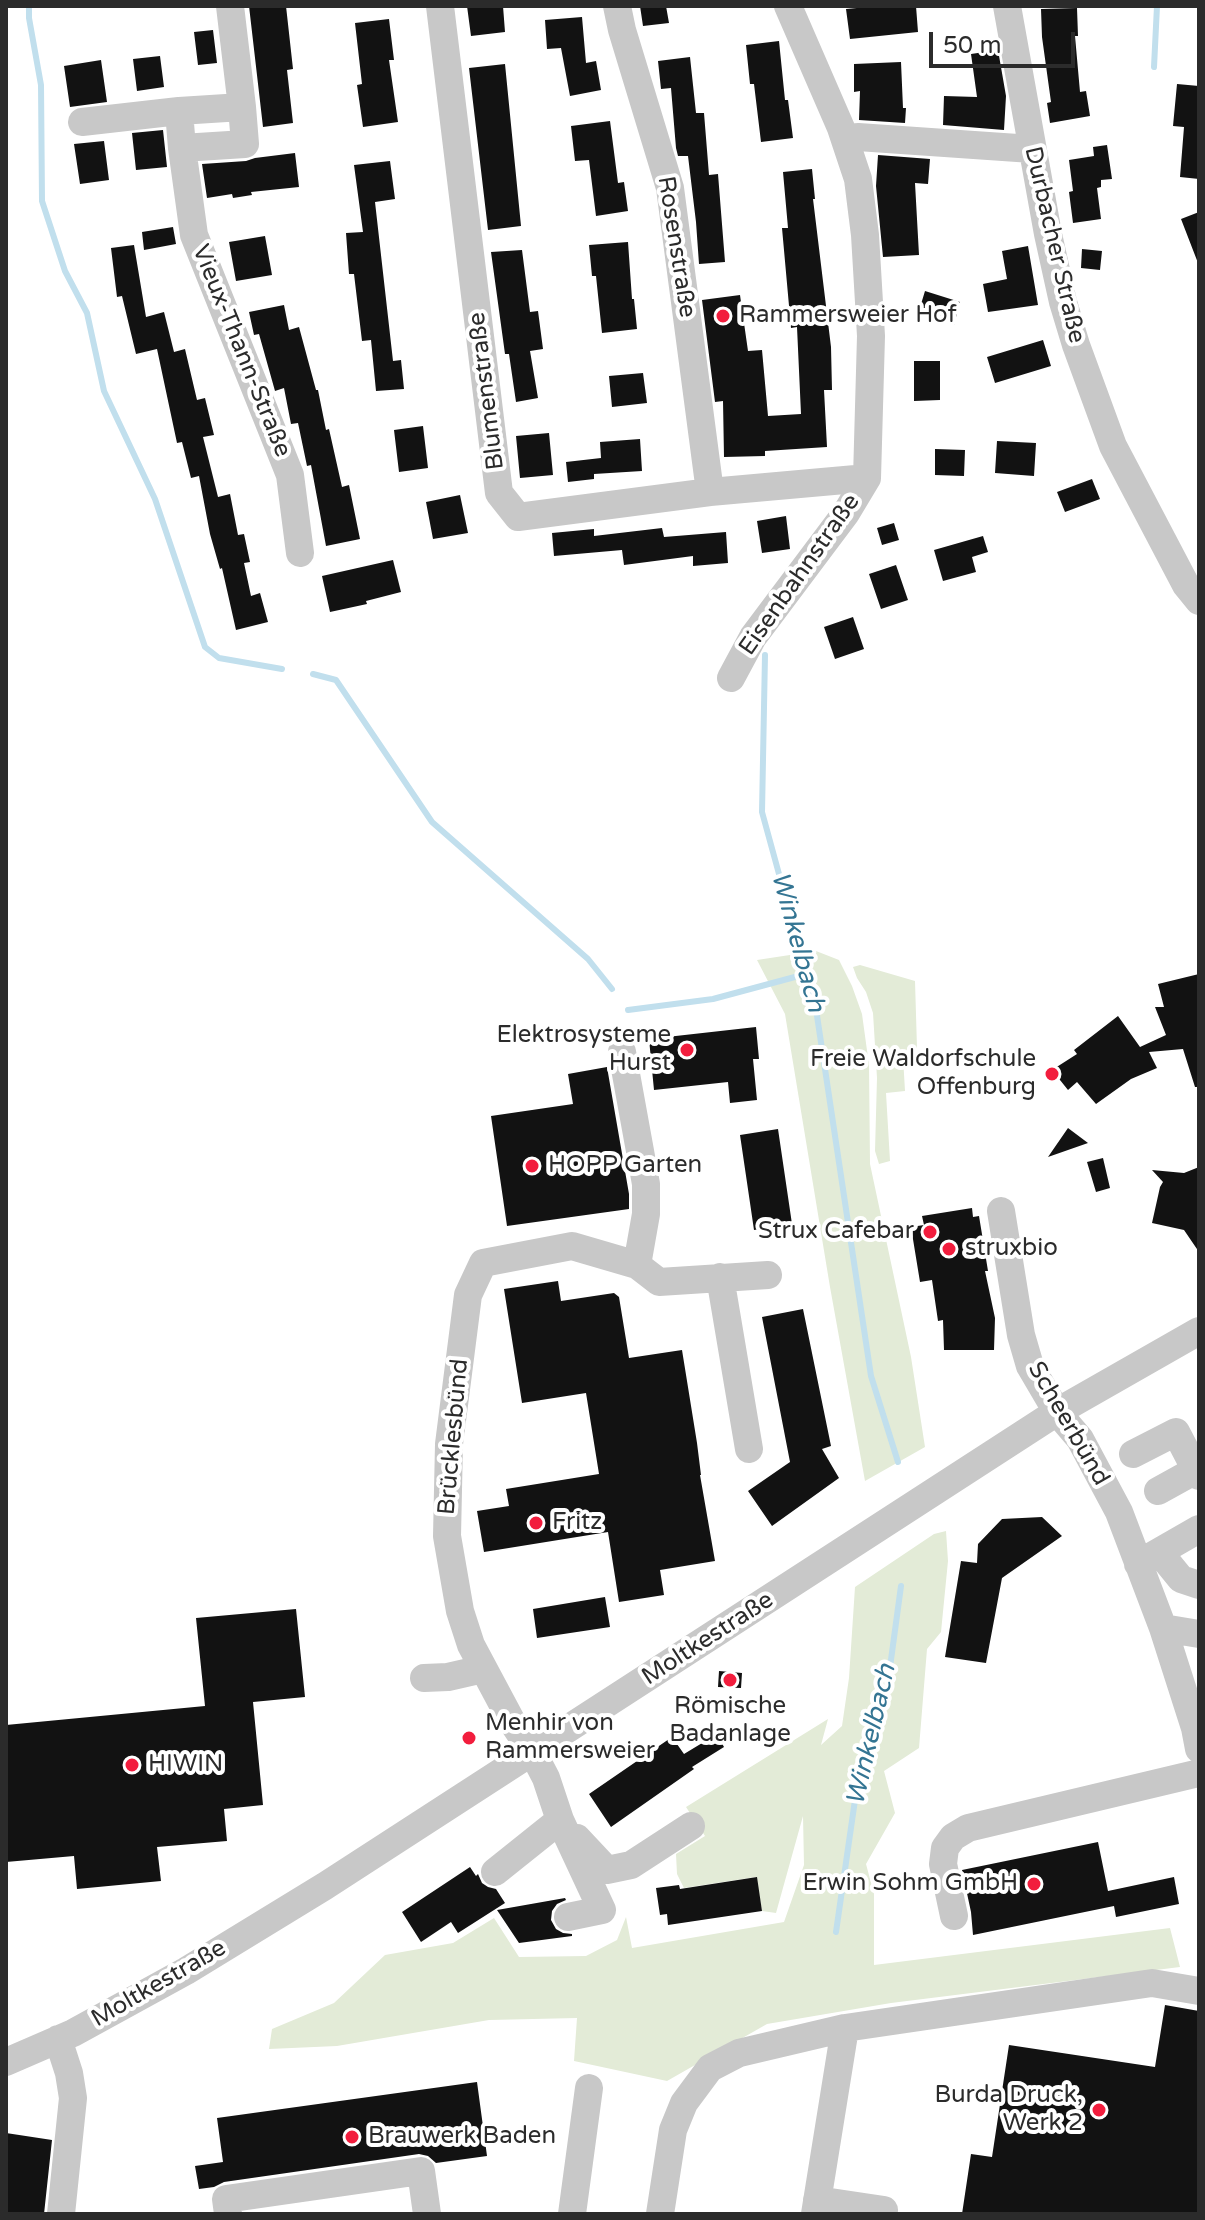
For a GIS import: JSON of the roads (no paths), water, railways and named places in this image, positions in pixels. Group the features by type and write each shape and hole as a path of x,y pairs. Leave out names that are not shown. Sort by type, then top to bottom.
{"street":[{"path":"182,148 245,144 230,6"},
{"name":"Blumenstraße","path":"440,6 499,493 518,517 710,492 867,478"},
{"name":"Rosenstraße","path":"617,6 670,188 710,492"},
{"name":"Eisenbahnstraße","path":"731,678 753,637 846,513 867,478 871,336 858,179 845,140 788,6"},
{"name":"Durbacher Straße","path":"1007,6 1063,302 1081,359 1113,446 1186,585 1199,601"},
{"path":"82,122 242,107"},
{"name":"Vieux-Thann-Straße","path":"179,111 194,235 290,475 300,553"},
{"path":"845,140 858,137 1032,149"},
{"path":"622,1052 646,1184 646,1214 637,1265 659,1282 768,1275"},
{"name":"Scheerbünd","path":"1001,1211 1021,1335 1030,1366 1057,1412 1080,1439 1119,1512 1149,1558 1163,1628 1199,1749"},
{"name":"Brücklesbünd","path":"568,1917 602,1910 560,1820 546,1778 471,1645 460,1611 447,1536 449,1444 468,1295 483,1263 572,1246 637,1265"},
{"path":"720,1277 749,1449"},
{"name":"Moltkestraße","path":"6,2062 58,2039 186,1971 325,1886 1057,1412 1199,1331"},
{"path":"1133,1454 1176,1432 1198,1473 1158,1491"},
{"path":"1199,1529 1149,1558 1181,1579 1199,1585"},
{"path":"1163,1628 1199,1634"},
{"path":"424,1678 448,1677 483,1669"},
{"path":"954,1916 943,1864 945,1848 953,1837 968,1828 1199,1773"},
{"path":"495,1872 560,1820 607,1870 631,1865 691,1826"},
{"path":"660,2214 673,2130 684,2103 710,2068 739,2053 845,2028 1152,1983 1199,1991"},
{"path":"845,2028 816,2207 884,2210"},
{"path":"58,2039 73,2098 61,2214"},
{"path":"572,2214 589,2088"},
{"path":"228,2214 226,2199 421,2171 427,2214"}],"waterway":[{"path":"29,6 41,85 42,201 65,271 87,313 104,391 155,499 205,647 219,658 282,669"},
{"path":"1154,67 1157,6"},
{"name":"Winkelbach","path":"765,655 762,812 816,1009 871,1376 898,1462"},
{"path":"313,674 336,680 432,822 588,959 612,989"},
{"path":"628,1010 713,999 806,974"},
{"name":"Winkelbach","path":"836,1932 858,1779 885,1704 901,1586"}],"place":[{"name":"Rammersweier Hof","path":"723,316"},
{"name":"Elektrosysteme Hurst","path":"687,1050"},
{"name":"Freie Waldorfschule Offenburg","path":"1052,1074"},
{"name":"HOPP Garten","path":"532,1166"},
{"name":"Strux Cafebar","path":"930,1232"},
{"name":"struxbio","path":"949,1249"},
{"name":"Fritz","path":"536,1523"},
{"name":"Römische Badanlage","path":"730,1680"},
{"name":"Menhir von Rammersweier","path":"469,1738"},
{"name":"HIWIN","path":"132,1765"},
{"name":"Erwin Sohm GmbH","path":"1034,1884"},
{"name":"Burda Druck, Werk 2","path":"1099,2110"},
{"name":"Brauwerk Baden","path":"352,2137"}]}
